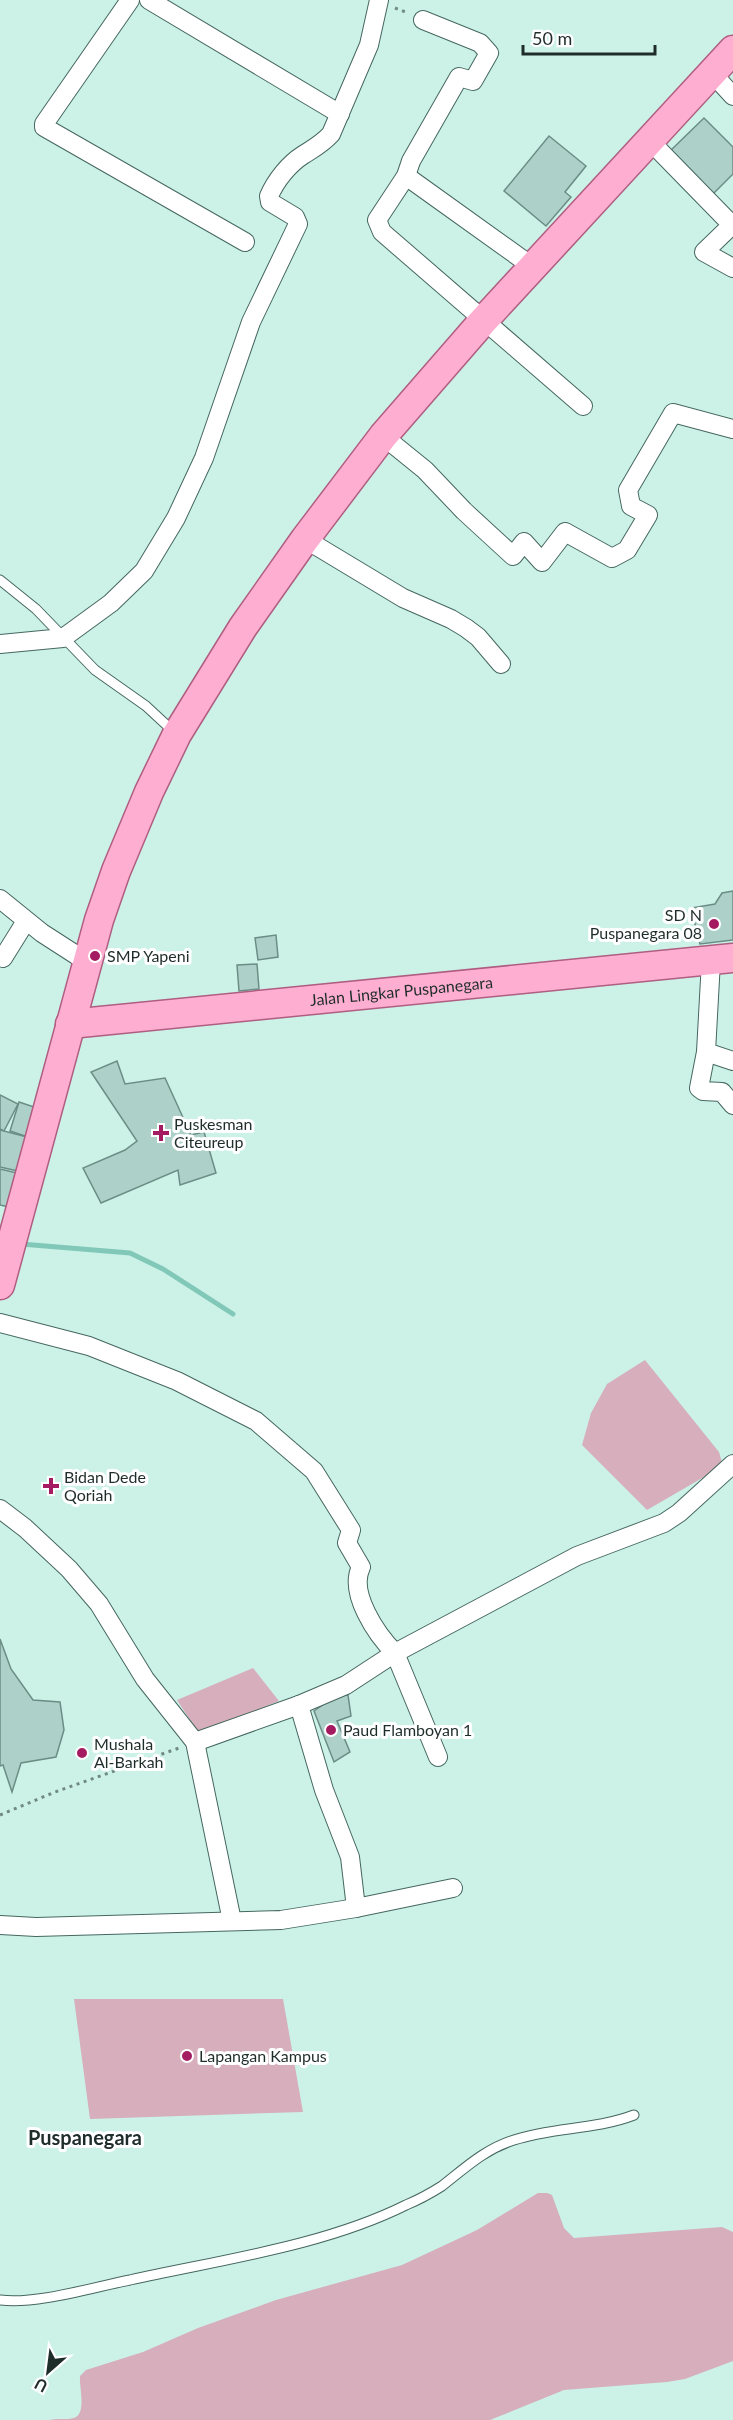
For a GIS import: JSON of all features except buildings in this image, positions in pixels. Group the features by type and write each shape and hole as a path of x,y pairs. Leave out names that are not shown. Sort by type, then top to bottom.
{"main road":[{"path":"1,1282 87,962 116,871 149,792 177,734 243,627 305,538 382,436 532,267 733,50"},
{"name":"Jalan Lingkar Puspanegara","path":"70,1024 722,959"}],"street":[{"path":"130,0 44,127 245,242"},
{"path":"149,0 340,114"},
{"path":"0,644 63,638 111,603 144,571 176,518 204,458 251,322 298,224 295,217 270,202 269,196 281,176 302,155 322,144 331,134 369,45 379,1"},
{"path":"423,20 480,43 489,53 473,81 459,77 411,161 406,176 377,220 382,232 583,406"},
{"path":"712,73 733,96"},
{"path":"650,140 732,225 704,252 733,268"},
{"path":"406,176 532,267"},
{"path":"382,436 425,470 464,511 513,556 524,542 542,562 565,532 612,558 627,550 648,515 631,506 628,490 673,413 733,429"},
{"path":"305,538 384,584 403,598 466,628 501,663"},
{"path":"0,899 42,933 87,962"},
{"path":"3,958 26,921"},
{"path":"722,959 706,1052 699,1078 700,1090 722,1092 733,1105"},
{"path":"706,1052 733,1060"},
{"path":"0,1323 89,1346 177,1381 256,1421 314,1471 351,1530 347,1543 361,1568 357,1576 359,1596 383,1641 395,1653 438,1757"},
{"path":"195,1742 299,1706 346,1685 395,1653 577,1556 664,1523 679,1513 733,1464"},
{"path":"0,1509 25,1528 69,1569 99,1604 145,1679 195,1742 232,1921"},
{"path":"299,1706 324,1790 350,1857 356,1908"},
{"path":"0,1925 54,1927 281,1920 356,1908 453,1888"}],"lane":[{"path":"0,580 36,609 95,670 146,706 177,734"},
{"path":"0,2300 57,2295 232,2258 348,2228 404,2206 431,2192 478,2157 506,2143 544,2133 620,2121 634,2115"}],"path":[{"path":"379,1 423,20"},
{"path":"0,1815 55,1792 195,1742"}],"shaded area":[{"path":"645,1360 719,1452 723,1466 647,1510 582,1445 591,1413 607,1384"},
{"path":"253,1668 279,1701 199,1734 177,1700"},
{"name":"Lapangan Kampus","path":"74,1999 283,1999 303,2112 90,2119"},
{"path":"538,2193 552,2195 564,2228 574,2238 722,2227 733,2232 733,2361 685,2379 564,2390 490,2420 49,2420 71,2419 78,2415 81,2406 80,2376 86,2370 143,2352 198,2328 276,2300 402,2265 477,2230"}],"waterway":[{"path":"21,1244 130,1253 163,1269 233,1314"}],"place":[{"name":"SD N Puspanegara 08","path":"714,924"},
{"name":"SMP Yapeni","path":"95,956"},
{"name":"Puskesman Citeureup","path":"161,1133"},
{"name":"Bidan Dede Qoriah","path":"51,1486"},
{"name":"Paud Flamboyan 1","path":"331,1730"},
{"name":"Mushala Al-Barkah","path":"82,1753"},
{"name":"Lapangan Kampus","path":"187,2056"}],"district":[{"name":"Puspanegara","path":"85,2138"}]}
